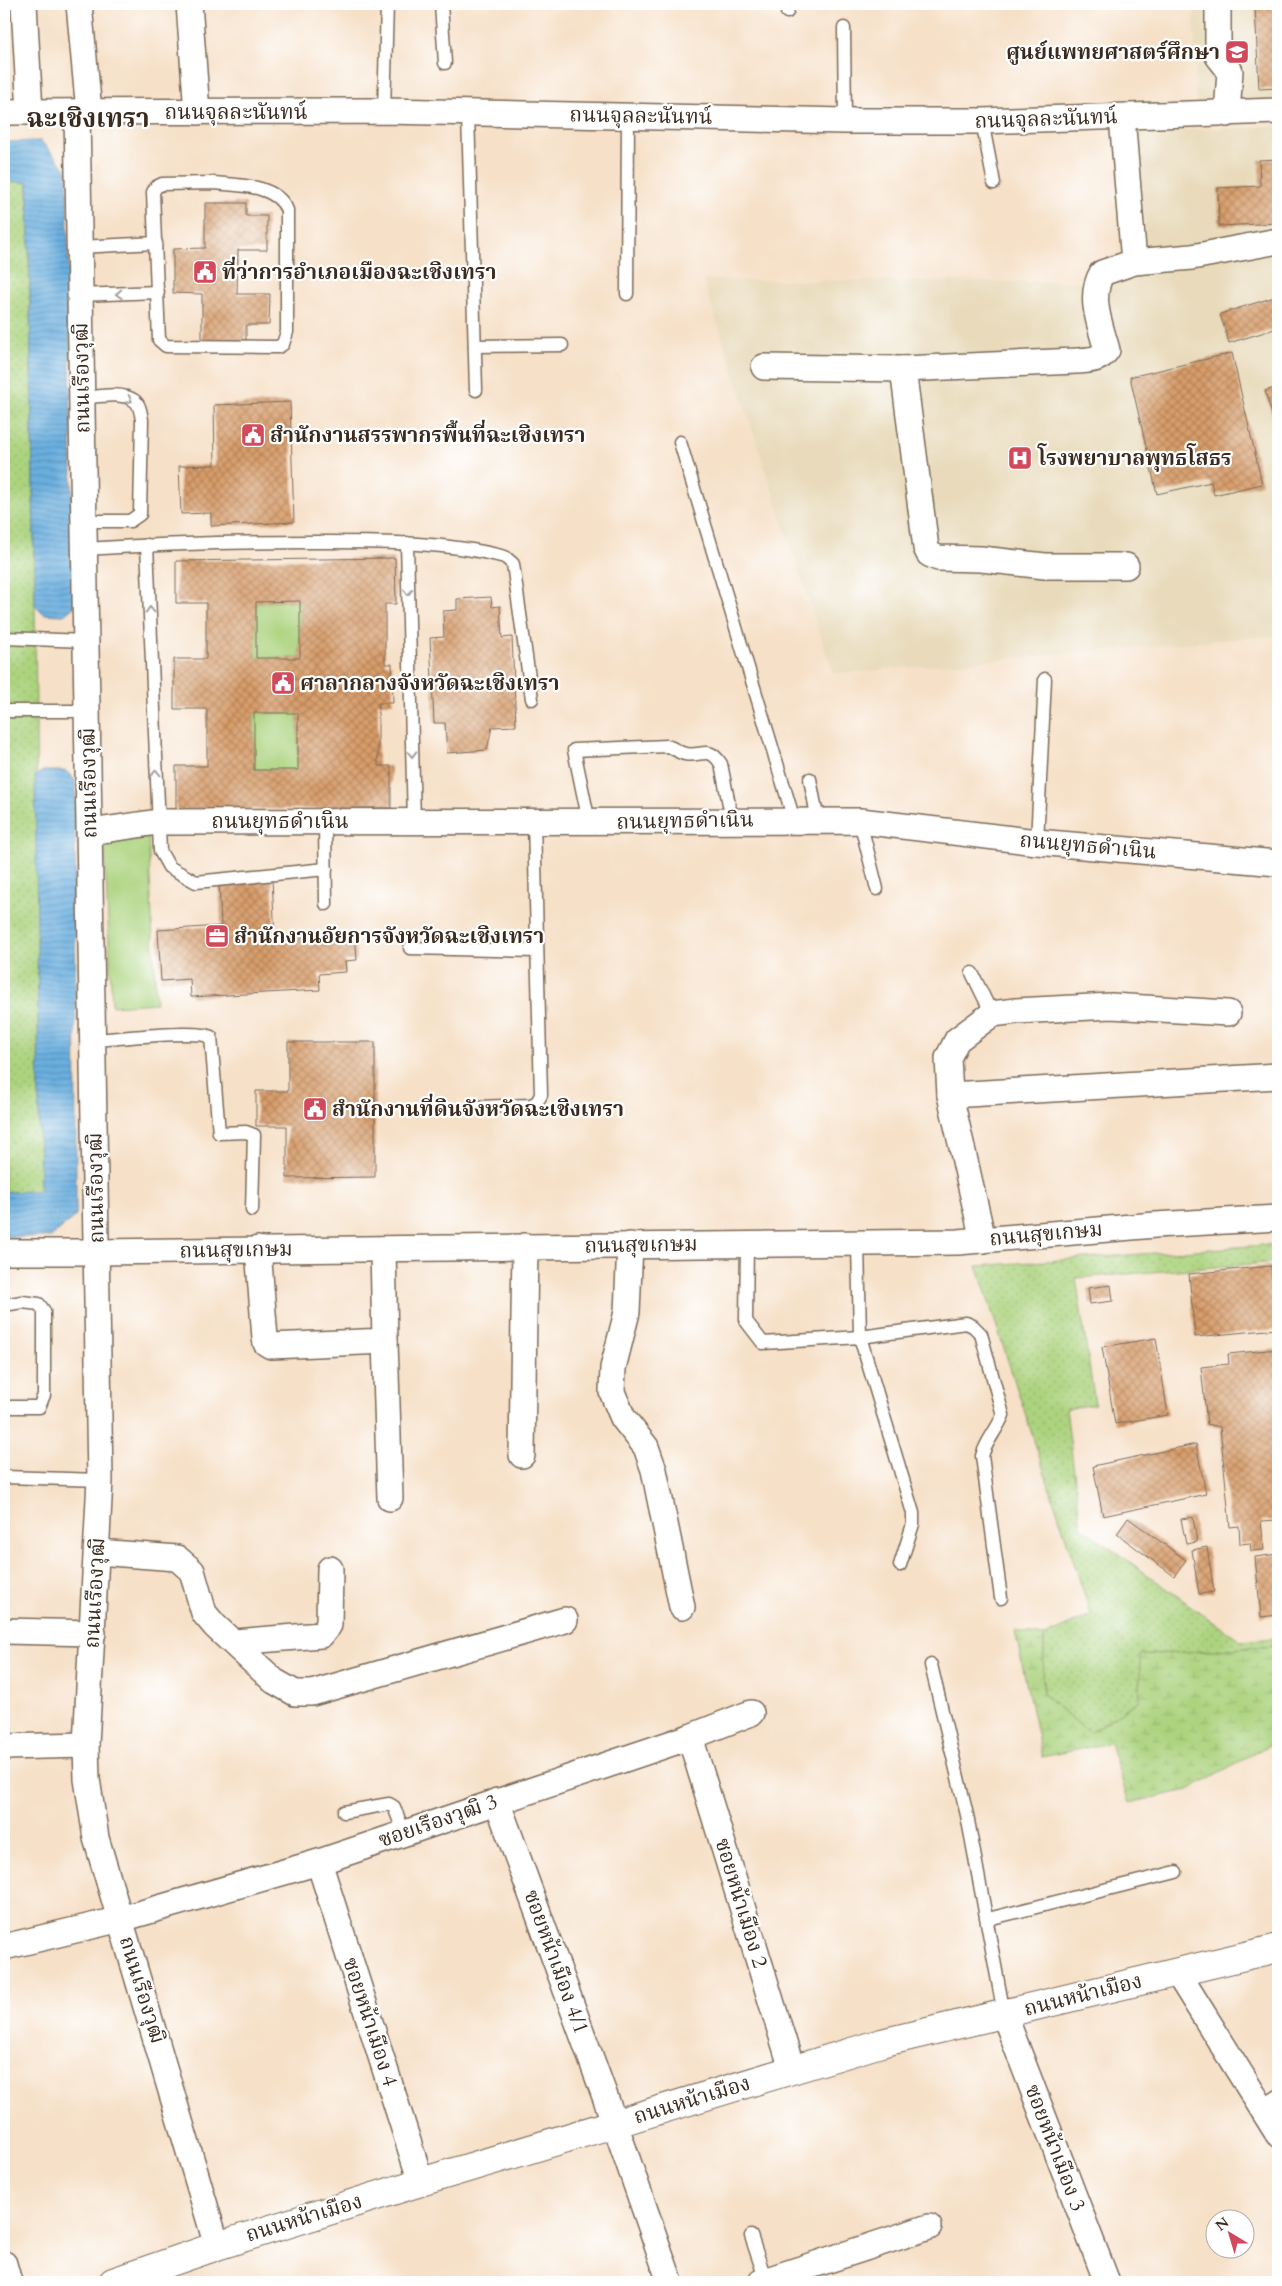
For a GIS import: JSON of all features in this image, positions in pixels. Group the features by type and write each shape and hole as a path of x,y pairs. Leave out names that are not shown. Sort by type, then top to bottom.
{"street":[{"path":"24,4 30,112"},
{"name":"ถนนเรืองวุฒิ","path":"79,4 83,112 80,295 100,1480 86,1745 86,1779 96,1838 218,2246"},
{"path":"189,4 197,112"},
{"path":"1218,4 1218,56 1230,71 1227,114"},
{"name":"ถนนจุลละนันทน์","path":"4,112 384,111 845,121 982,122 1278,112"},
{"path":"1122,117 1134,262"},
{"path":"764,367 902,369 1097,359 1103,356 1107,350 1094,302 1095,284 1102,273 1134,262 1192,257 1278,241"},
{"path":"902,369 926,548 929,554 938,558 981,559 1045,566 1126,566"},
{"name":"ถนนยุทธดำเนิน","path":"90,832 158,822 860,821 1037,842 1278,861"},
{"path":"983,1240 950,1095 948,1058 957,1040 992,1014 1016,1011 1110,1006 1228,1013"},
{"path":"950,1095 1278,1076"},
{"name":"ถนนสุขเกษม","path":"4,1252 958,1242 1155,1225 1278,1218"},
{"path":"630,1245 627,1312 612,1368 612,1392 623,1418 646,1447 654,1470 682,1607"},
{"path":"522,1455 525,1246"},
{"path":"258,1249 266,1343 271,1346 385,1341"},
{"path":"383,1249 390,1498"},
{"path":"97,1552 177,1558 184,1562 192,1571 204,1613 274,1681 295,1693 312,1693 565,1620"},
{"path":"234,1642 321,1635 329,1625 330,1569"},
{"path":"4,1631 93,1633"},
{"name":"ซอยเรืองวุฒิ 3","path":"4,1947 121,1919 318,1862 690,1737 751,1713"},
{"name":"ซอยหน้าเมือง 2","path":"690,1737 792,2069"},
{"path":"4,1747 86,1745"},
{"name":"ซอยหน้าเมือง 4/1","path":"497,1801 615,2124 670,2282"},
{"name":"ซอยหน้าเมือง 4","path":"318,1862 421,2182"},
{"name":"ถนนหน้าเมือง","path":"113,2282 218,2246 421,2182 882,2043 1278,1948"},
{"path":"1177,1972 1270,2102 1278,2134"},
{"name":"ซอยหน้าเมือง 3","path":"1004,2014 1107,2282"},
{"path":"764,2281 929,2227"},
{"path":"4,2264 9,2282"}],"lane":[{"path":"384,111 387,4"},
{"path":"441,4 445,63"},
{"path":"844,28 845,121"},
{"path":"468,113 476,390"},
{"path":"627,294 628,116"},
{"path":"982,122 994,183"},
{"path":"213,183 230,185 268,192 278,197 285,205 288,215 285,340 278,348 166,346 159,340 158,292 154,192 159,185 213,183"},
{"path":"80,248 156,243"},
{"path":"80,295 158,292"},
{"path":"475,346 562,345"},
{"path":"82,398 120,396 134,400 142,420 140,514 130,521 84,521"},
{"path":"680,442 806,820"},
{"path":"85,549 147,545 264,542 407,543 505,557 513,564 532,698"},
{"path":"407,543 414,822"},
{"path":"147,545 160,851 169,867 196,882 326,869"},
{"path":"4,638 86,641"},
{"path":"1037,842 1045,679"},
{"path":"4,711 87,711"},
{"path":"589,822 574,750 667,746 685,754 706,753 717,758 721,764 732,820"},
{"path":"806,820 810,779"},
{"path":"325,821 326,904"},
{"path":"860,821 877,889"},
{"path":"478,1107 531,1105 537,1102 541,1095 534,822"},
{"path":"410,948 537,951"},
{"path":"972,973 992,1014"},
{"path":"93,1040 185,1035 207,1035 211,1037 219,1133 246,1132 254,1135 252,1210"},
{"path":"858,1243 860,1337 913,1513 913,1524 900,1565"},
{"path":"747,1244 746,1322 763,1343 860,1337 966,1323 981,1334 1003,1415 999,1425 984,1448 982,1456 1002,1598"},
{"path":"4,1304 22,1302 39,1304 44,1311 44,1395 39,1407 4,1407"},
{"path":"4,1477 100,1480"},
{"path":"931,1665 967,1815 988,1919 1004,2014"},
{"path":"344,1812 389,1804 394,1807 404,1832"},
{"path":"988,1919 1176,1872"},
{"path":"751,2236 764,2281"}],"shaded area":[{"name":"ศูนย์แพทยศาสตร์ศึกษา","path":"1194,4 1278,4 1278,100 1196,103"},
{"name":"โรงพยาบาลพุทธโสธร","path":"1278,126 1278,635 833,674 703,280 1085,282 1093,265 1146,243 1135,132"}],"green space":[{"path":"4,182 28,182 35,605 40,1191 4,1192"},
{"path":"300,601 300,658 256,658 256,602"},
{"path":"254,713 298,713 298,770 254,770"},
{"path":"148,834 156,1003 112,1006 104,836"},
{"path":"1278,1244 1278,1262 1076,1278 1095,1404 1066,1409 1081,1527 1240,1641 1278,1638 1278,1646 1141,1655 1140,1700 1089,1733 1043,1694 1044,1636 1091,1615 977,1266"},
{"path":"1015,1631 1044,1636 1043,1694 1089,1733 1140,1700 1140,1655 1278,1646 1278,1740 1188,1790 1129,1803 1110,1743 1042,1757"}],"water":[{"path":"41,141 67,170 74,607 64,615 44,614 35,605 28,182 4,182 4,142"},
{"path":"43,771 66,771 75,780 76,1216 51,1237 4,1237 4,1192 40,1191 35,776"}],"building":[{"path":"1278,5 1278,88 1259,89 1255,6"},
{"path":"1278,159 1278,223 1219,226 1218,188 1260,186 1259,160"},
{"name":"ที่ว่าการอำเภอเมืองฉะเชิงเทรา","path":"205,203 246,203 246,216 267,216 267,250 238,250 237,294 270,294 269,325 246,325 246,342 202,341 202,294 173,293 173,249 205,248"},
{"path":"1278,296 1278,328 1229,343 1220,314"},
{"path":"1232,353 1262,484 1214,495 1211,482 1157,494 1130,377"},
{"path":"1278,387 1278,435 1265,391"},
{"name":"สำนักงานสรรพากรพื้นที่ฉะเชิงเทรา","path":"290,402 294,522 211,526 211,513 181,514 179,466 215,465 214,405"},
{"name":"ศาลากลางจังหวัดฉะเชิงเทรา","path":"395,558 396,604 385,604 385,664 392,664 393,703 378,703 378,766 391,766 391,808 176,810 176,766 207,766 207,709 174,709 174,659 206,659 206,603 176,603 176,561","holes":["300,601 300,658 256,658 256,602","254,713 298,713 298,770 254,770"]},
{"path":"491,597 492,607 500,606 502,638 512,637 516,726 492,727 487,750 447,753 445,723 434,723 430,638 444,637 443,611 457,610 457,599"},
{"name":"สำนักงานอัยการจังหวัดฉะเชิงเทรา","path":"272,879 275,938 355,934 357,960 345,961 346,972 319,974 320,990 191,997 190,979 161,981 158,930 221,926 219,882"},
{"name":"สำนักงานที่ดินจังหวัดฉะเชิงเทรา","path":"288,1042 375,1042 375,1177 287,1178 287,1126 256,1126 256,1091 288,1091"},
{"path":"1271,1266 1277,1329 1195,1337 1189,1274"},
{"path":"1111,1285 1113,1301 1090,1304 1088,1288"},
{"path":"1156,1338 1168,1415 1115,1424 1102,1347"},
{"path":"1278,1349 1278,1520 1261,1521 1264,1550 1251,1551 1250,1543 1240,1544 1239,1526 1230,1527 1220,1427 1207,1424 1201,1367 1229,1364 1228,1354"},
{"path":"1196,1444 1206,1494 1103,1516 1093,1466"},
{"path":"1193,1517 1197,1542 1186,1544 1181,1519"},
{"path":"1128,1518 1186,1560 1174,1576 1117,1534"},
{"path":"1207,1547 1214,1592 1199,1594 1192,1550"},
{"path":"1278,1554 1278,1615 1261,1617 1255,1557"}],"place":[{"name":"ศูนย์แพทยศาสตร์ศึกษา","path":"1237,52"},
{"name":"ที่ว่าการอำเภอเมืองฉะเชิงเทรา","path":"205,272"},
{"name":"สำนักงานสรรพากรพื้นที่ฉะเชิงเทรา","path":"253,435"},
{"name":"โรงพยาบาลพุทธโสธร","path":"1020,458"},
{"name":"ศาลากลางจังหวัดฉะเชิงเทรา","path":"283,683"},
{"name":"สำนักงานอัยการจังหวัดฉะเชิงเทรา","path":"217,936"},
{"name":"สำนักงานที่ดินจังหวัดฉะเชิงเทรา","path":"315,1109"}],"district":[{"name":"ฉะเชิงเทรา","path":"88,118"}]}
